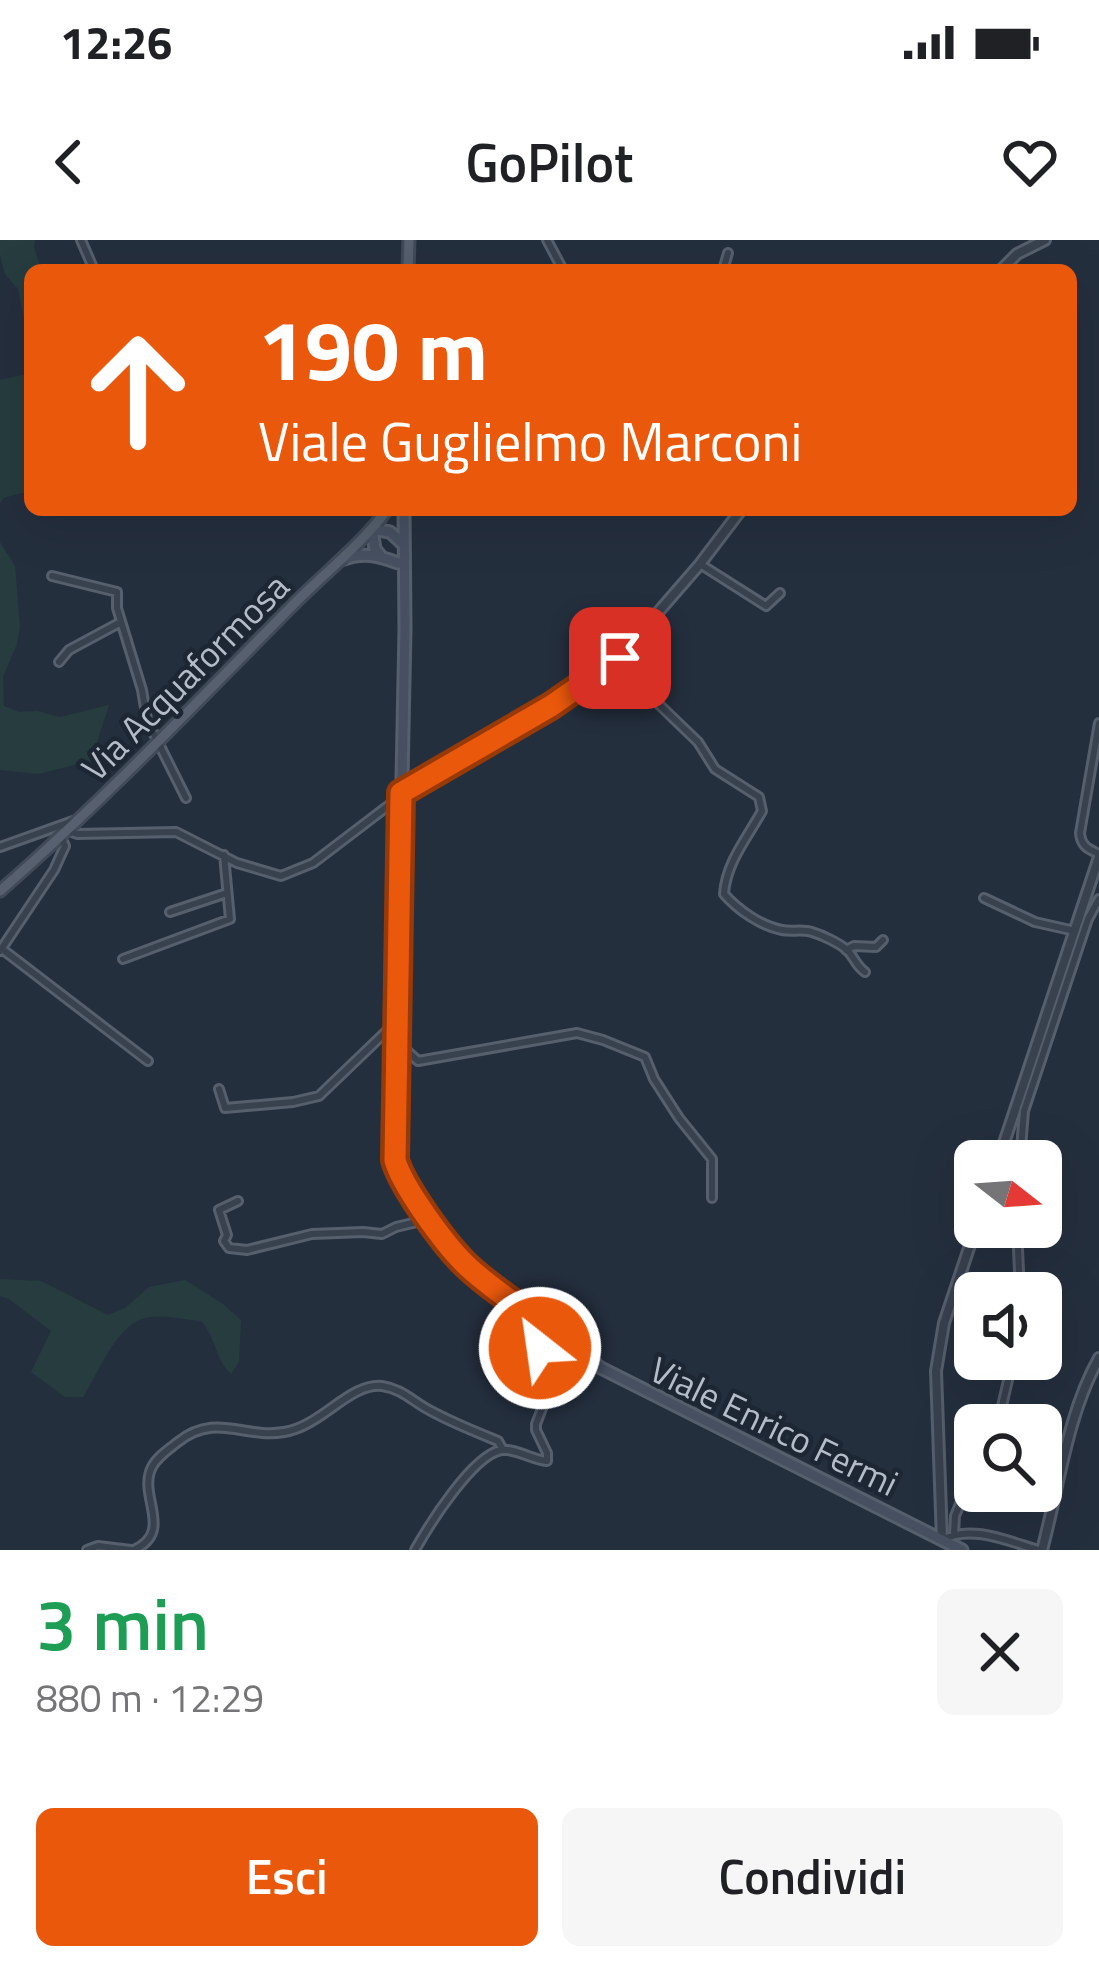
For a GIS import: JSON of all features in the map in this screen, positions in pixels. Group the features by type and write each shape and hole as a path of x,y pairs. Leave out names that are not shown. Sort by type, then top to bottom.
{"main road":[{"name":"Via Acquaformosa","path":"0,891 82,818 382,516"},
{"name":"Viale Enrico Fermi","path":"404,516 395,1160 403,1180 464,1263 621,1381 941,1547 962,1550"},
{"path":"380,556 372,529 390,532 404,545"},
{"path":"340,561 356,555 400,562"}],"street":[{"path":"1007,264 1045,240"},
{"path":"725,264 728,253"},
{"path":"148,1061 1,950 54,870 65,834 176,832 237,863 281,876 313,863 401,794 551,706 618,660 736,516"},
{"path":"700,564 766,606 780,593"},
{"path":"52,576 117,592 147,720 186,798"},
{"path":"58,662 69,650 121,622"},
{"path":"618,660 698,742 715,769 759,796 761,811 723,888 728,900 775,928 821,936 850,953 866,972"},
{"path":"1005,1140 1099,856 1081,842 1080,833 1099,723"},
{"path":"0,847 82,818"},
{"path":"123,959 230,919 224,855"},
{"path":"170,912 227,893"},
{"path":"984,898 1035,922 1075,931"},
{"path":"1022,1140 1024,1111 1037,1066 1099,899"},
{"path":"846,950 875,947 883,940"},
{"path":"219,1089 224,1108 319,1096 396,1022"},
{"path":"396,1040 418,1061 425,1061 577,1034 648,1059 654,1079 712,1159 712,1198"},
{"path":"238,1201 219,1210 227,1235 224,1241 229,1248 247,1250 312,1234 382,1234 417,1222 425,1212"},
{"path":"941,1547 936,1371 944,1323 969,1248"},
{"path":"415,1550 443,1503 481,1464 503,1450 547,1460 536,1430 548,1393 540,1322"},
{"path":"941,1547 954,1535 977,1533 1040,1550 1078,1405 1099,1358"},
{"path":"87,1550 144,1546 153,1532 148,1482 152,1466 188,1434 204,1427 282,1433 318,1419 367,1386 398,1390 433,1412 498,1441 503,1450"},
{"path":"954,1535 958,1512"}],"green space":[{"path":"0,240 35,240 39,264 24,264 24,320 18,289 5,274"},
{"path":"24,374 24,493 0,503 0,380"},
{"path":"0,542 15,566 20,627 3,677 4,706 60,717 109,705 91,761 38,774 0,770"},
{"path":"0,1279 41,1281 108,1315 125,1308 149,1287 185,1280 241,1320 239,1362 231,1374 201,1321 148,1317 123,1332 83,1397 65,1397 31,1372 51,1331 0,1296"}],"route":[{"path":"540,1348 540,1322 464,1263 411,1193 395,1160 401,793 551,706 620,658"}]}
